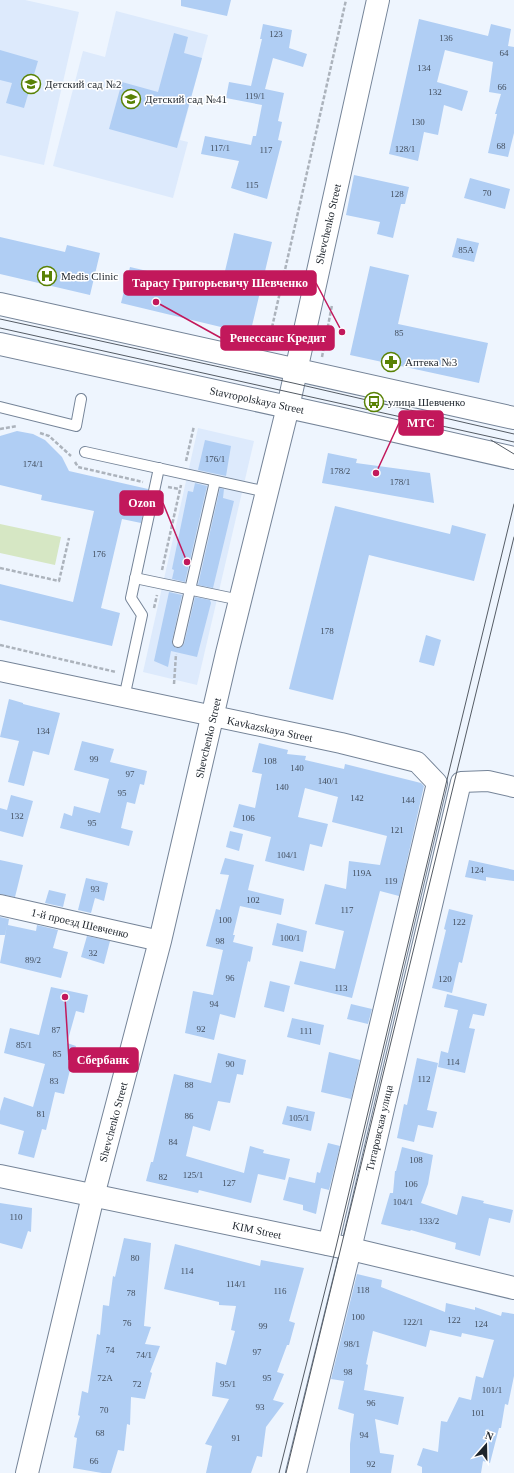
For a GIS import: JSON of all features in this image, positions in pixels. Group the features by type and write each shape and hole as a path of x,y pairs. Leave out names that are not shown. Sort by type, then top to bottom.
{"street":[{"name":"Shevchenko Street","path":"27,1473 94,1196 160,940 240,600 288,407 378,0"},
{"path":"0,304 296,368 514,418"},
{"name":"Stavropolskaya Street","path":"0,344 514,458"},
{"name":"Kavkazskaya Street","path":"0,671 342,743 417,762 437,783"},
{"name":"Титаровская улица","path":"296,1473 351,1249 461,782 488,781 514,787"},
{"name":"Титаровская улица","path":"328,1245 437,783"},
{"name":"1-й проезд Шевченко","path":"0,905 160,940"},
{"name":"KIM Street","path":"0,1176 351,1249 514,1288"}],"lane":[{"path":"0,407 76,426 81,399"},
{"path":"85,452 267,492"},
{"path":"124,698 142,615 131,598 159,468"},
{"path":"178,642 215,480"},
{"path":"135,578 160,582 240,600"}],"path":[{"path":"268,346 346,0"},
{"path":"153,611 194,426"},
{"path":"0,568 59,581 69,538"},
{"path":"174,684 178,642"},
{"path":"0,645 129,675"}],"shaded area":[{"name":"Детский сад №2","path":"0,0 25,0 79,12 44,165 0,155"},
{"name":"Детский сад №41","path":"116,11 208,35 180,140 188,142 173,198 53,166 83,51 105,57"},
{"path":"198,428 254,441 197,685 143,672"}],"green space":[{"path":"0,524 61,537 55,565 0,553"}],"building":[{"path":"181,0 231,0 227,16 181,6"},
{"path":"419,19 488,36 491,24 511,29 508,46 514,47 514,133 508,157 488,153 497,114 495,114 501,94 489,92 493,62 445,50 437,82 468,91 462,111 444,105 438,135 424,132 418,161 389,154"},
{"path":"263,24 292,30 289,48 307,54 303,67 273,58 265,89 284,93 278,121 282,122 278,140 282,141 267,199 231,188 239,161 201,154 205,136 251,145 253,136 256,136 262,105 226,98 229,82 251,86 262,39 260,39"},
{"path":"174,33 188,37 184,53 202,58 177,148 109,129 122,82 158,92"},
{"path":"0,50 38,61 24,108 6,103 12,83 0,80"},
{"path":"354,175 409,187 405,204 401,204 393,238 377,234 380,222 346,215"},
{"path":"470,178 510,189 505,209 464,198"},
{"path":"234,233 272,242 250,334 121,303 130,267 221,288"},
{"path":"0,237 65,252 67,245 100,253 90,295 0,274"},
{"path":"457,238 479,243 474,262 452,257"},
{"path":"370,266 409,275 398,324 488,343 479,383 350,355"},
{"path":"17,431 33,434 45,440 62,457 69,471 148,489 141,523 122,519 101,608 120,613 112,646 0,620 0,584 73,602 94,511 41,500 42,495 0,485 0,436"},
{"path":"205,440 231,446 226,476 198,470"},
{"path":"328,453 357,459 356,463 430,473 434,503 322,483"},
{"path":"195,483 207,486 185,582 172,579 174,570 172,569 188,491 193,492"},
{"path":"220,488 224,489 223,498 234,501 213,588 198,585"},
{"path":"335,506 450,534 452,525 486,534 474,581 369,555 333,700 289,689"},
{"path":"169,592 182,595 172,641 172,644 176,648 180,648 184,644 195,597 210,600 211,603 197,657 171,651 168,667 154,661"},
{"path":"426,635 441,640 434,666 419,662"},
{"path":"9,699 60,713 49,755 33,751 24,786 8,782 19,741 0,737"},
{"path":"82,741 114,749 110,762 147,771 144,785 140,784 135,804 127,802 121,828 133,831 129,846 60,828 64,813 72,816 74,806 100,813 109,779 74,770"},
{"path":"259,743 288,750 287,754 306,756 305,760 344,769 345,764 421,783 424,786 399,896 380,891 352,998 294,984 300,961 335,969 344,931 315,924 325,884 346,889 349,861 380,865 387,836 332,822 338,797 305,788 298,817 328,824 322,847 310,844 304,871 265,861 271,837 233,827 239,804 255,808 262,774 252,772"},
{"path":"11,795 33,801 23,837 0,831 0,808 7,810"},
{"path":"230,831 243,834 239,851 226,847"},
{"path":"225,858 254,865 248,890 284,899 281,915 240,906 233,935 235,935 233,942 253,947 250,962 248,961 235,1018 220,1014 214,1040 185,1033 193,991 213,995 223,950 206,946 216,909 220,910 229,875 220,874"},
{"path":"0,860 23,865 15,897 0,894"},
{"path":"469,860 514,870 514,881 486,877 486,881 465,877"},
{"path":"86,878 108,883 104,901 95,898 91,913 78,910"},
{"path":"49,890 66,894 63,907 45,903"},
{"path":"449,909 473,915 462,963 459,962 452,993 432,988 446,930 444,929"},
{"path":"0,917 9,919 8,925 36,931 37,925 58,930 53,948 68,952 61,978 0,963 7,925 5,935 0,935"},
{"path":"277,923 307,931 303,952 272,945"},
{"path":"87,936 110,941 104,964 81,957"},
{"path":"270,981 290,986 284,1012 264,1007"},
{"path":"51,987 88,995 84,1013 76,1011 67,1043 76,1046 64,1094 55,1092 46,1130 42,1129 34,1158 18,1154 24,1131 0,1124 0,1111 4,1097 33,1107 45,1064 4,1053 10,1028 39,1035"},
{"path":"447,994 487,1004 484,1016 473,1014 469,1028 475,1029 465,1073 438,1067 441,1051 448,1053 458,1010 444,1007"},
{"path":"351,1004 372,1009 368,1024 347,1019"},
{"path":"292,1018 324,1025 320,1045 287,1037"},
{"path":"329,1052 360,1060 351,1099 321,1092"},
{"path":"218,1053 246,1060 243,1075 237,1074 230,1103 218,1101 210,1131 193,1126 186,1156 244,1173 250,1146 264,1150 263,1153 290,1159 285,1180 258,1174 251,1203 199,1190 198,1193 146,1181 151,1162 153,1162 174,1074 211,1083"},
{"path":"417,1058 438,1063 427,1110 437,1112 433,1128 418,1125 414,1142 397,1138 404,1104 407,1105"},
{"path":"287,1106 315,1112 311,1131 282,1124"},
{"path":"328,1143 340,1146 329,1190 321,1188 316,1214 303,1210 303,1205 283,1200 289,1177 315,1183 317,1172 320,1173"},
{"path":"402,1147 433,1155 428,1184 421,1203 457,1215 462,1196 513,1210 510,1223 489,1218 480,1256 455,1249 456,1243 411,1230 381,1224 390,1193 393,1193 395,1171"},
{"path":"0,1203 32,1208 31,1232 28,1231 22,1249 0,1243"},
{"path":"124,1238 151,1243 144,1326 151,1327 145,1344 160,1346 150,1372 152,1373 145,1399 131,1397 130,1425 127,1424 124,1451 118,1450 111,1473 102,1473 73,1468 77,1438 74,1437 80,1416 78,1415 82,1391 88,1393 97,1334 100,1335 103,1305 109,1306 113,1276 115,1277"},
{"path":"175,1244 260,1266 261,1260 304,1268 289,1321 295,1323 289,1345 287,1345 277,1372 284,1374 273,1400 284,1403 266,1427 262,1457 257,1456 251,1473 206,1473 212,1446 205,1444 229,1399 212,1396 216,1362 226,1365 235,1331 231,1330 236,1306 219,1305 219,1302 164,1289"},
{"path":"357,1274 382,1280 381,1287 445,1312 446,1303 475,1310 475,1307 501,1316 502,1312 514,1314 514,1376 508,1405 505,1404 501,1428 499,1428 490,1463 483,1461 481,1473 422,1473 422,1467 417,1465 423,1448 438,1452 441,1421 447,1422 459,1397 471,1400 476,1376 483,1378 494,1340 462,1333 461,1337 430,1330 426,1347 373,1331 366,1364 368,1365 364,1390 404,1397 398,1425 375,1419 380,1453 394,1455 391,1473 350,1473 350,1444 354,1414 338,1409 344,1381 331,1379"}],"tram line":[{"path":"0,319 293,383 514,434"},
{"path":"0,328 514,442"},
{"path":"491,440 514,454"},
{"path":"279,1473 336,1247 514,504"},
{"path":"286,1473 514,537"}],"place":[{"name":"Детский сад №2","path":"31,84"},
{"name":"Детский сад №41","path":"131,99"},
{"name":"Medis Clinic","path":"47,276"},
{"name":"Ренессанс Кредит","path":"156,302"},
{"name":"Тарасу Григорьевичу Шевченко","path":"342,332"},
{"name":"Аптека №3","path":"391,362"},
{"name":"улица Шевченко","path":"374,402"},
{"name":"МТС","path":"376,473"},
{"name":"Ozon","path":"187,562"},
{"name":"Сбербанк","path":"65,997"}]}
